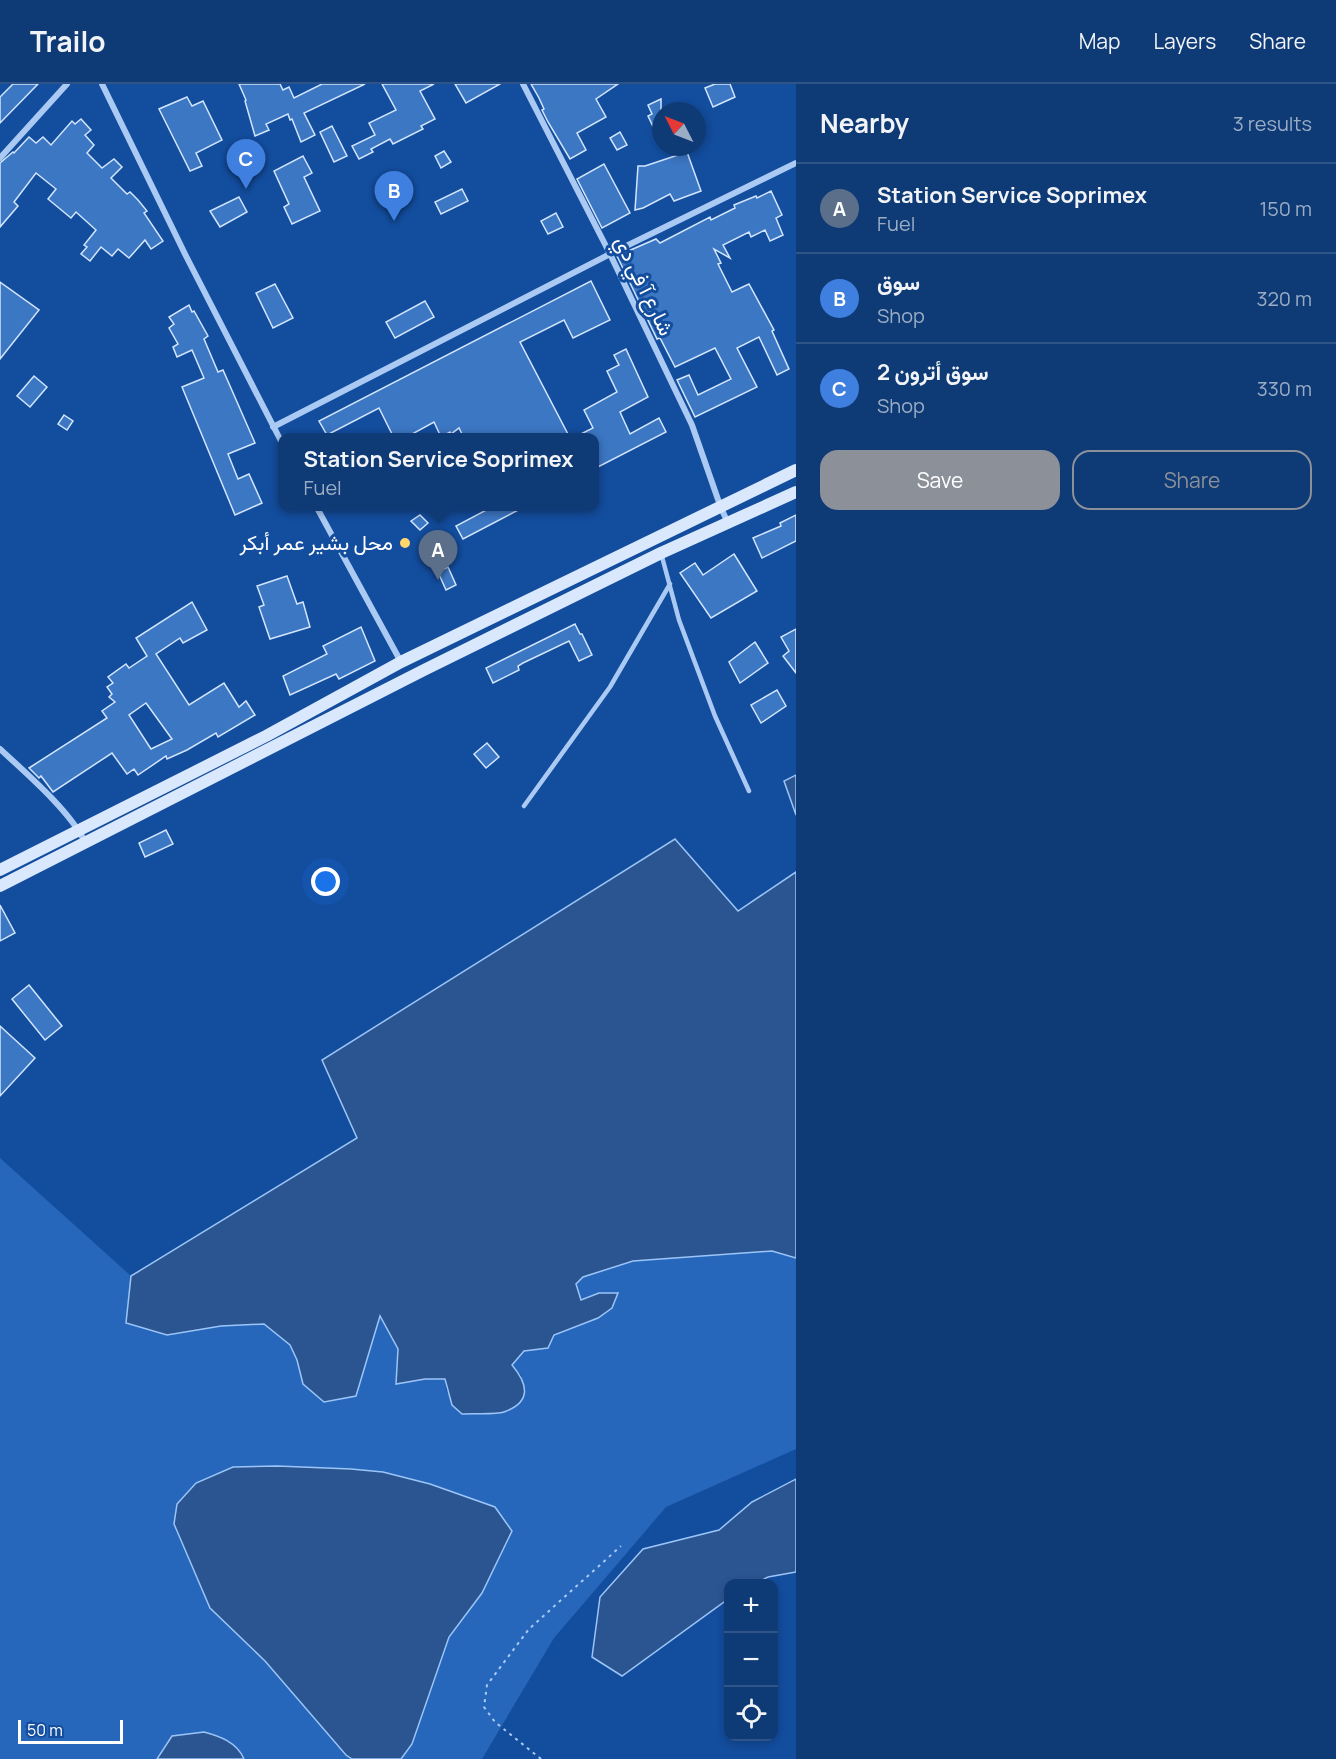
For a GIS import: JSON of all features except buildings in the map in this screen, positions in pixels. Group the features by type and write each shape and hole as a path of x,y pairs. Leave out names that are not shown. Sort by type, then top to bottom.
{"main road":[{"path":"0,886 82,836 401,662 796,470"},
{"path":"0,870 82,836 661,553 796,492"}],"street":[{"path":"0,158 68,84"},
{"path":"102,84 186,256 278,436"},
{"name":"شارع آ في دي","path":"523,84 610,254 692,425 728,524"},
{"path":"273,427 610,254 796,163"},
{"path":"318,511 401,662"},
{"path":"0,749 38,784 82,836"}],"lane":[{"path":"661,553 679,620 715,716 750,791"},
{"path":"524,806 610,687 670,584"}],"path":[{"path":"541,1759 495,1722 484,1707 487,1685 530,1629 621,1546"}],"shaded area":[{"path":"796,775 796,815 784,781"},
{"path":"675,839 738,911 796,872 796,1258 772,1251 633,1261 583,1277 576,1284 581,1300 599,1293 618,1293 612,1308 598,1318 554,1335 548,1348 524,1351 512,1365 524,1386 523,1398 513,1408 495,1413 462,1414 452,1405 445,1379 425,1379 396,1384 398,1349 380,1316 356,1396 324,1402 303,1384 297,1360 290,1345 264,1324 221,1326 167,1335 126,1323 131,1276 357,1138 322,1060"},
{"path":"0,1158 131,1276 127,1323 167,1335 221,1326 264,1324 290,1345 297,1360 303,1384 356,1396 380,1316 398,1349 396,1384 425,1379 445,1379 446,1390 462,1414 480,1413 522,1376 512,1365 524,1351 548,1348 554,1335 598,1318 599,1293 581,1300 576,1283 583,1277 633,1261 772,1251 796,1258 796,1449 666,1507 554,1638 482,1759 0,1759"},
{"path":"277,1466 383,1472 430,1484 495,1507 512,1531 482,1593 449,1637 412,1744 401,1759 352,1759 346,1755 265,1661 210,1608 174,1524 177,1504 196,1483 233,1467"},
{"path":"796,1479 796,1572 764,1579 724,1579 724,1602 622,1676 592,1657 600,1597 643,1549 719,1530 752,1502"},
{"path":"204,1732 232,1744 244,1759 157,1759 172,1736"}],"place":[{"name":"سوق أترون 2","path":"246,189"},
{"name":"سوق","path":"394,221"},
{"name":"محل بشير عمر أبكر","path":"405,543"},
{"name":"Station Service Soprimex","path":"438,580"}]}
